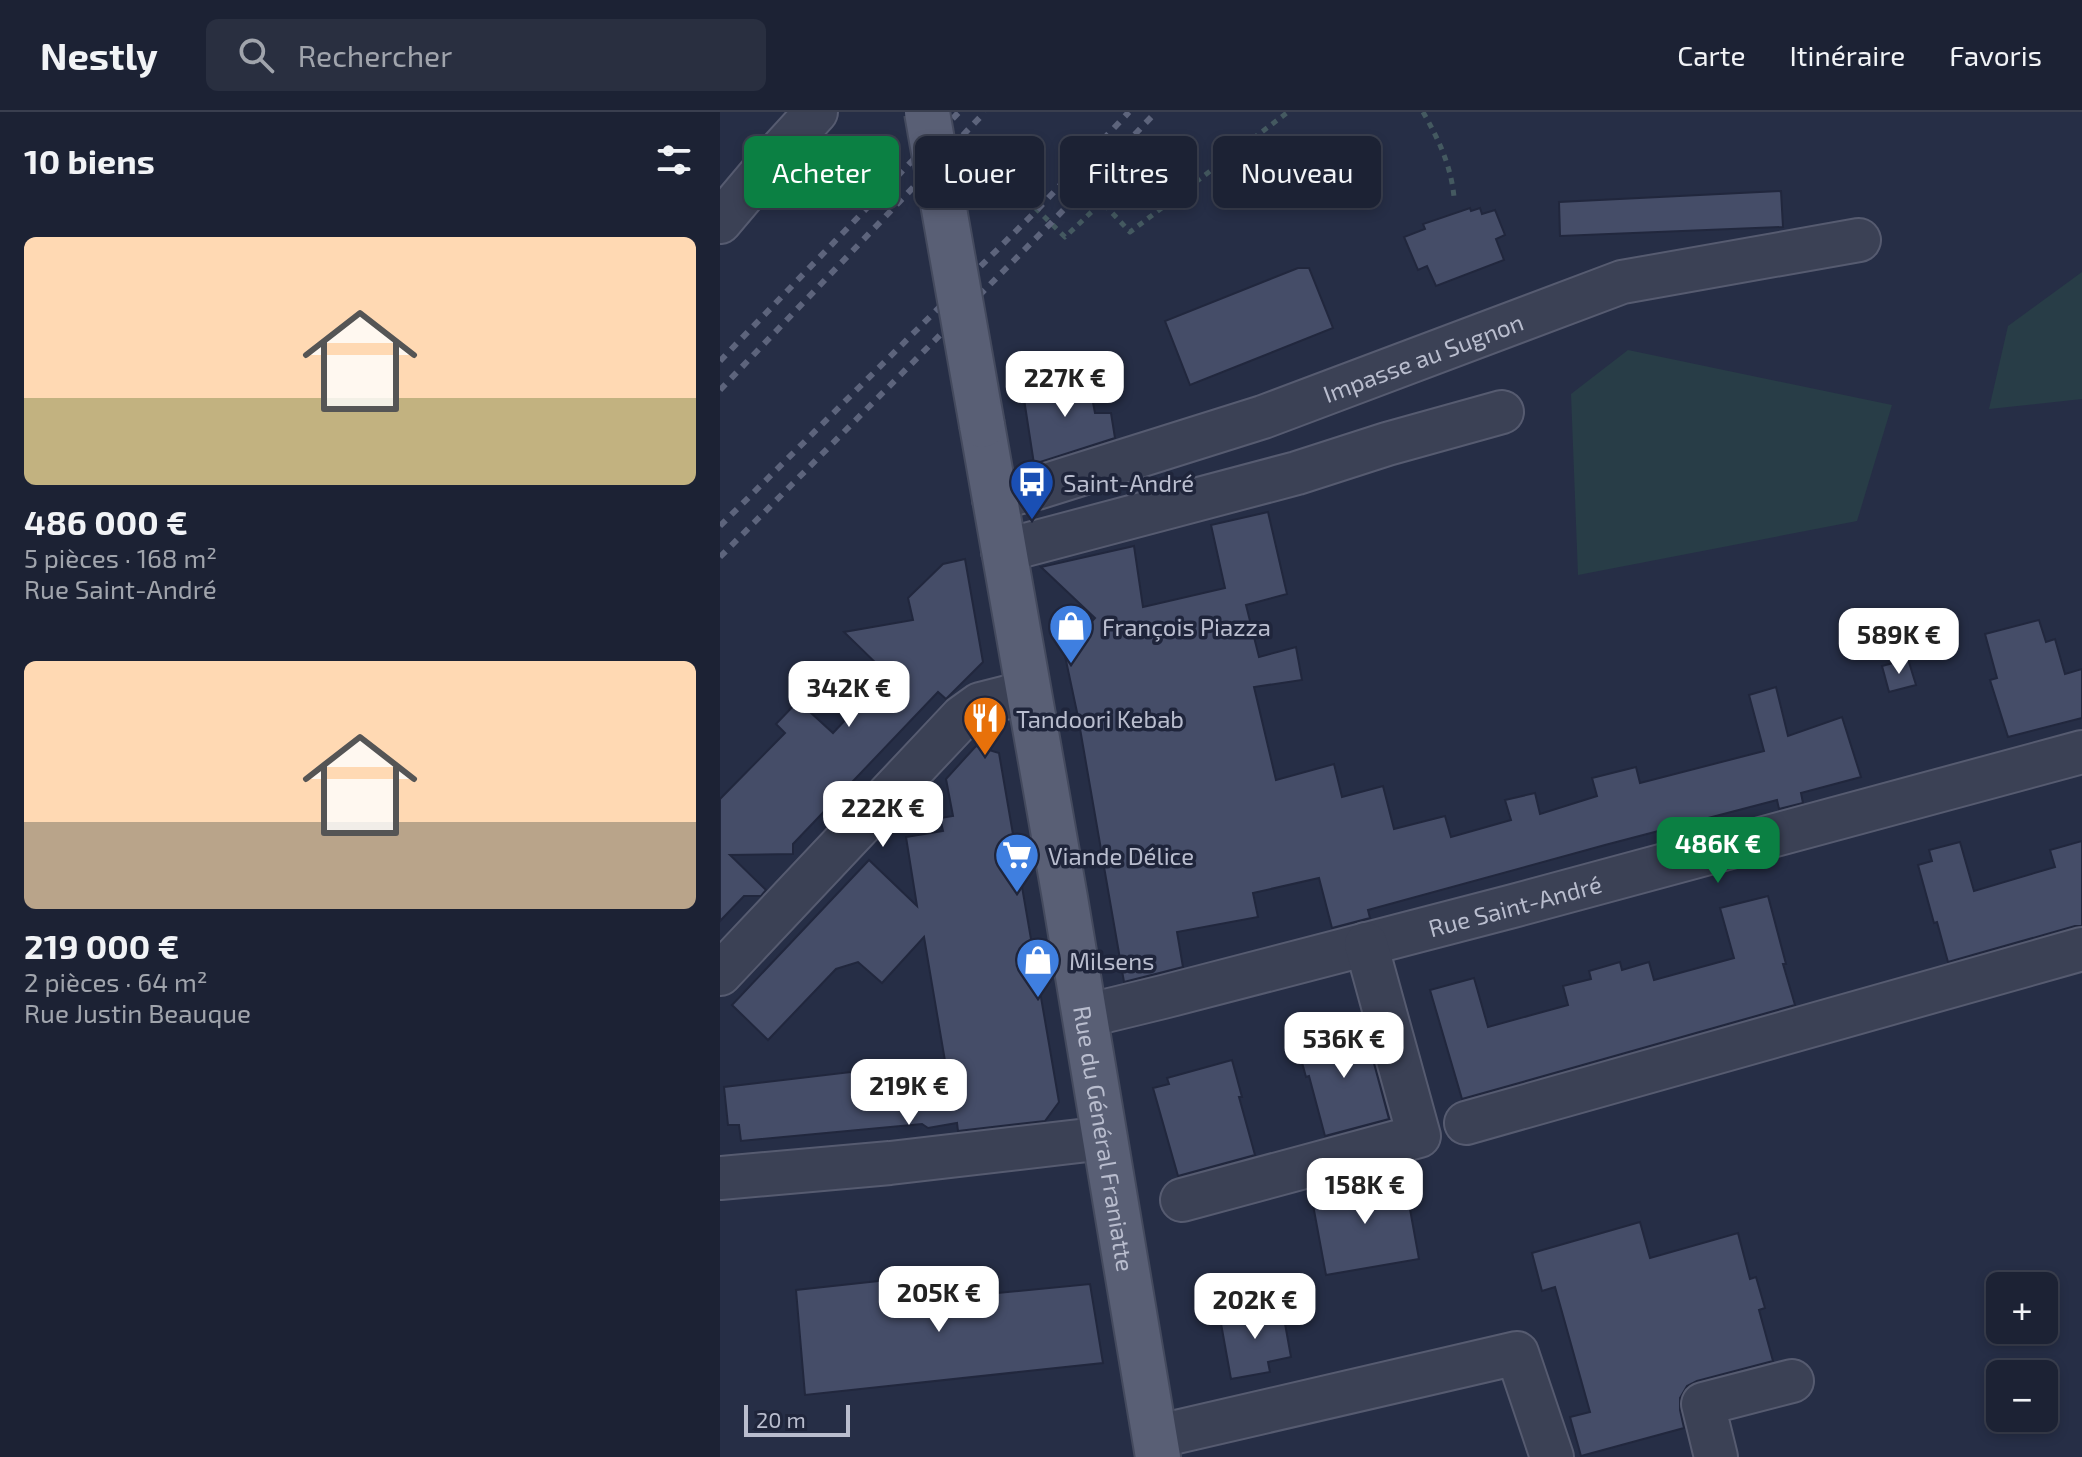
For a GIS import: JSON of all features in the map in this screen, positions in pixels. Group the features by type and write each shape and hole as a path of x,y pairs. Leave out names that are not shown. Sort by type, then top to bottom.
{"main road":[{"name":"Rue du Général Franiatte","path":"927,112 1085,1016 1156,1447"}],"street":[{"path":"720,222 793,120"},
{"name":"Impasse au Sugnon","path":"994,499 1263,417 1622,282 1859,240"},
{"path":"1003,551 1297,473 1502,412"},
{"path":"720,974 962,717 980,704 1028,692"},
{"name":"Rue Saint-André","path":"1085,1016 2082,752"},
{"path":"1182,1200 1419,1136 1366,944"},
{"path":"1466,1123 2082,949"},
{"path":"720,1178 890,1163 1105,1138"},
{"path":"1156,1447 1223,1440 1517,1353 1552,1457"},
{"path":"1716,1457 1703,1404 1792,1381"}],"path":[{"path":"1035,208 1065,237 1102,202 1130,232 1288,112"},
{"path":"1423,112 1443,150 1454,197"}],"shaded area":[{"path":"2082,272 2082,399 1989,409 2008,326"},
{"path":"1628,350 1892,405 1857,521 1578,575 1571,394"}],"building":[{"path":"1781,191 1783,227 1560,236 1559,202"},
{"path":"1470,208 1471,211 1480,208 1482,214 1495,210 1505,235 1496,239 1504,260 1436,286 1427,266 1418,270 1404,237 1425,229 1423,224"},
{"path":"1298,268 1309,268 1333,328 1190,385 1165,321"},
{"path":"1088,376 1095,413 1111,413 1115,438 1034,464 1024,399 1038,383"},
{"path":"1268,512 1287,594 1246,605 1259,657 1296,647 1302,680 1254,687 1276,780 1334,764 1342,797 1383,786 1394,829 1445,816 1451,837 1511,820 1505,800 1535,793 1540,814 1597,796 1592,778 1636,767 1640,783 1764,751 1749,695 1776,687 1788,736 1842,717 1861,777 1801,793 1803,803 1779,809 1777,800 1605,845 1368,910 1370,918 1332,928 1319,878 1253,893 1258,917 1177,932 1183,967 1124,982 1064,651 1095,618 1041,567 1134,546 1143,607 1225,588 1211,525"},
{"path":"965,559 983,662 946,699 938,692 793,844 793,854 730,855 766,890 761,896 744,896 720,921 720,799 785,733 776,724 798,701 833,733 882,681 879,677 884,671 844,632 913,620 908,598 943,564"},
{"path":"2039,620 2046,642 2055,639 2065,674 2082,669 2082,718 2008,737 1990,680 1997,678 1985,634"},
{"path":"1908,659 1916,685 1889,692 1882,666"},
{"path":"976,746 999,753 1059,1102 1045,1121 958,1131 957,1123 928,1128 922,1124 741,1141 739,1125 728,1125 724,1087 945,1061 924,937 882,983 858,962 836,969 768,1040 732,1005 869,860 917,906 906,837 943,831 940,818 953,816 946,779"},
{"path":"2082,841 2082,926 1948,962 1918,865 1932,861 1929,850 1960,842 1974,891 2055,867 2050,850"},
{"path":"1768,896 1795,1005 1462,1099 1430,990 1474,978 1488,1027 1568,1005 1563,986 1591,979 1589,971 1620,962 1622,970 1649,962 1654,980 1734,958 1720,908"},
{"path":"1360,1024 1365,1030 1389,1119 1325,1136 1298,1048 1314,1044 1312,1038"},
{"path":"1232,1060 1255,1155 1178,1176 1153,1088 1169,1084 1167,1078"},
{"path":"1404,1176 1419,1259 1326,1275 1311,1194"},
{"path":"1640,1222 1650,1258 1738,1233 1750,1279 1756,1277 1765,1308 1759,1310 1773,1361 1687,1386 1680,1398 1684,1428 1581,1456 1570,1417 1590,1412 1555,1287 1542,1291 1532,1253"},
{"path":"934,1275 936,1299 1090,1284 1103,1363 805,1395 796,1290"},
{"path":"1282,1307 1291,1357 1268,1362 1270,1372 1231,1379 1220,1318"}],"railway":[{"path":"720,361 959,112"},
{"path":"720,390 985,112"},
{"path":"720,526 1037,210 1129,112"},
{"path":"720,557 1051,223 1156,112"}],"place":[{"name":"Saint-André","path":"1032,521"},
{"name":"François Piazza","path":"1071,665"},
{"name":"Tandoori Kebab","path":"985,757"},
{"name":"Viande Délice","path":"1017,894"},
{"name":"Milsens","path":"1038,999"}]}
